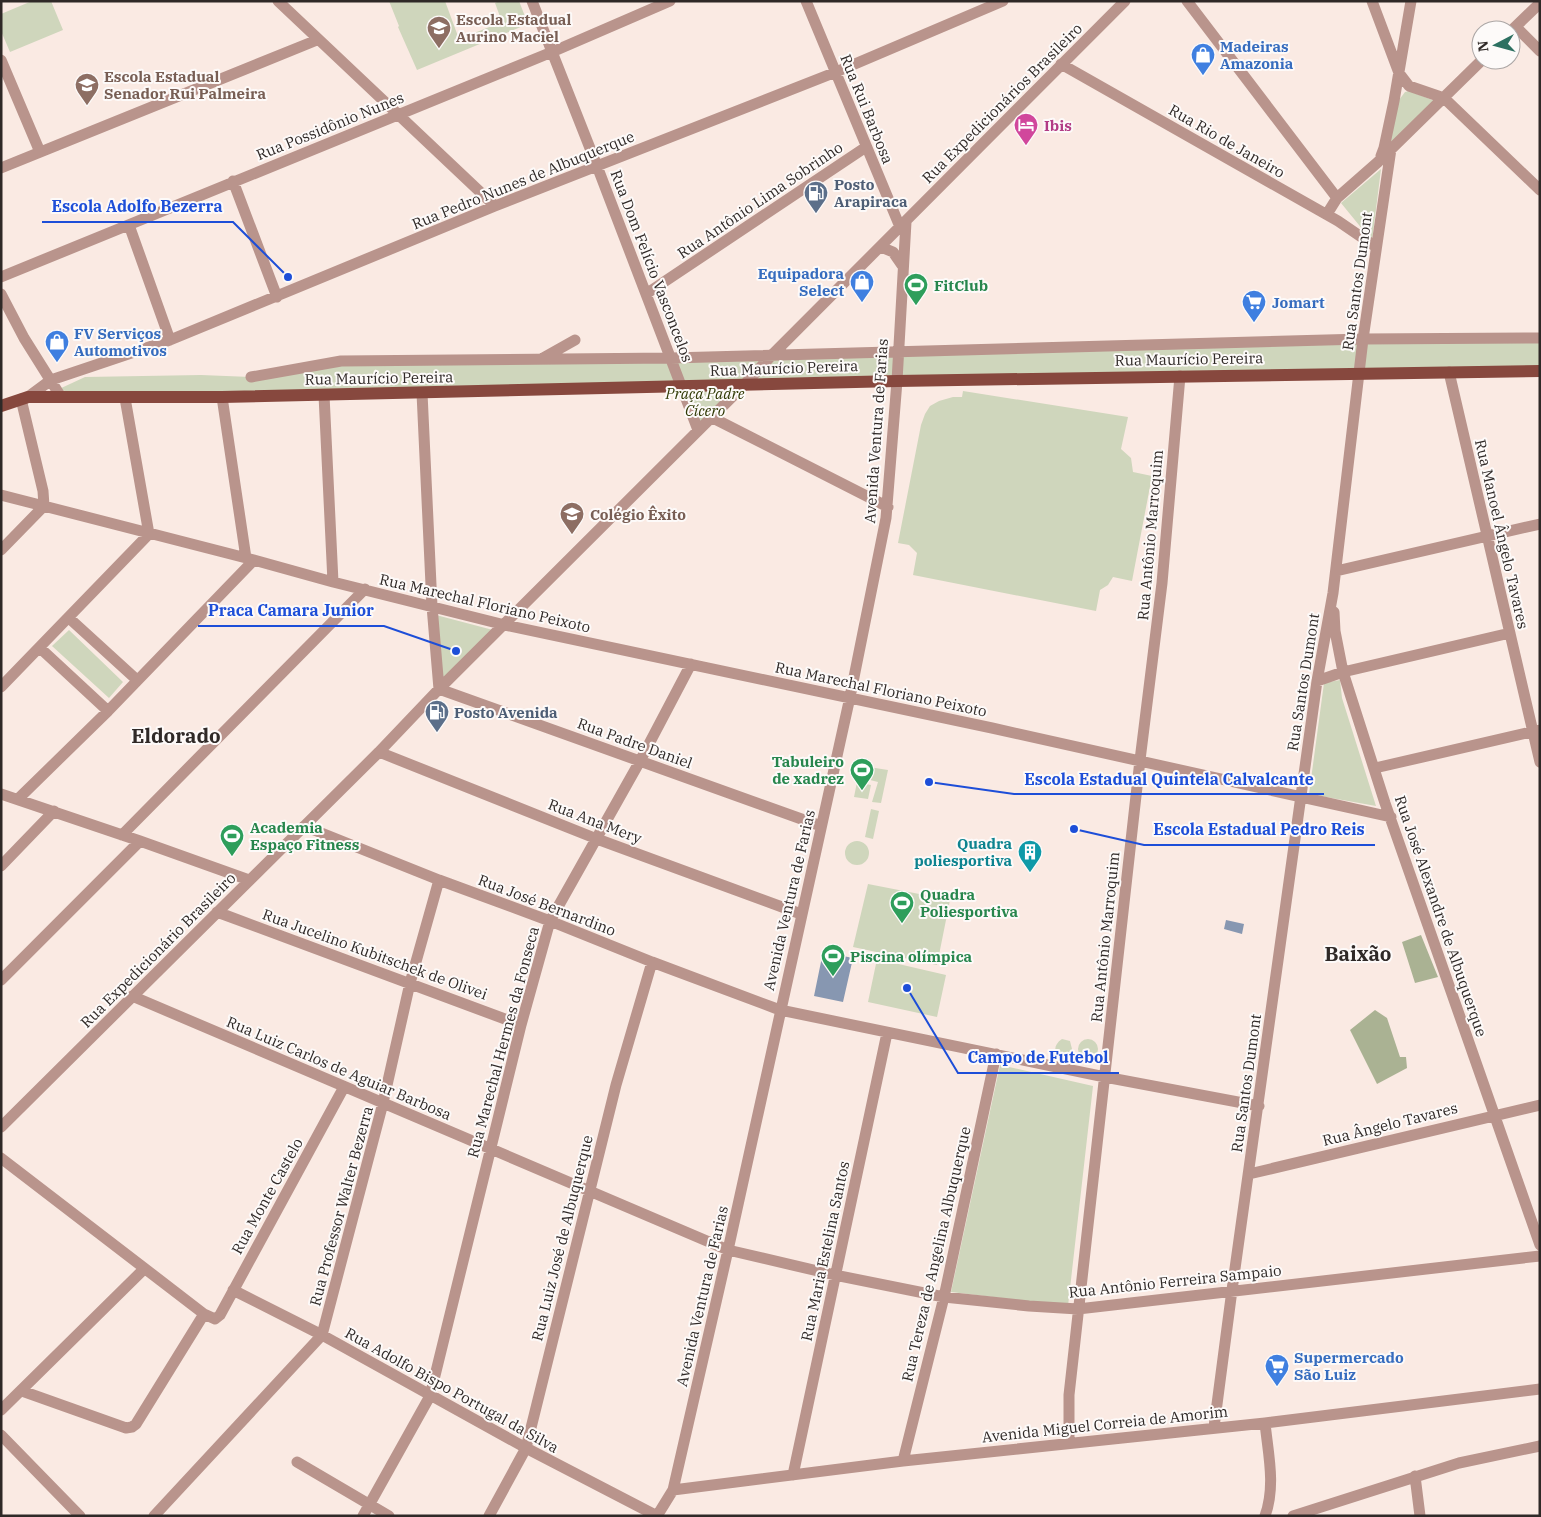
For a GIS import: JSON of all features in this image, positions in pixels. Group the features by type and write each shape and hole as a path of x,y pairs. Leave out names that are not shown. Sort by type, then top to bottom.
{"main road":[{"name":"Rua Maurício Pereira","path":"1,406 25,398 61,397 222,397 897,381 1359,372 1540,371"}],"street":[{"path":"278,1 396,115 496,206"},
{"name":"Rua Dom Felício Vasconcelos","path":"532,1 698,430"},
{"name":"Rua Possidônio Nunes","path":"1,277 552,52 670,1"},
{"name":"Rua Rui Barbosa","path":"806,1 866,147 903,225"},
{"name":"Rua Pedro Nunes de Albuquerque","path":"25,398 51,380 170,340 496,206 836,72 1003,1"},
{"name":"Rua Expedicionários Brasileiro","path":"698,430 1125,1"},
{"path":"1187,1 1337,198"},
{"path":"1372,1 1400,73 1409,86 1444,98 1540,190"},
{"path":"1378,162 1384,148 1400,73 1411,1"},
{"path":"1521,21 1540,3"},
{"path":"1521,36 1540,51"},
{"path":"1,168 317,40"},
{"path":"1,60 40,152"},
{"name":"Rua Rio de Janeiro","path":"1061,64 1327,214 1376,247"},
{"path":"1327,214 1337,198 1378,162 1472,70"},
{"name":"Rua Antônio Lima Sobrinho","path":"646,294 866,147"},
{"name":"Rua Santos Dumont","path":"1214,1427 1317,681 1333,593 1363,340 1391,149"},
{"path":"233,181 277,296"},
{"path":"129,224 170,340"},
{"name":"Avenida Ventura de Farias","path":"657,1516 673,1490 728,1250 850,697 888,507 897,381 903,225"},
{"path":"880,247 893,252 902,265"},
{"path":"1,294 24,338 61,397"},
{"name":"Rua Maurício Pereira","path":"251,377 341,361 671,358 1363,340 1540,338"},
{"path":"542,359 574,340"},
{"name":"Rua Manoel Ângelo Tavares","path":"1449,372 1486,535 1536,731 1540,762"},
{"name":"Rua Antônio Marroquim","path":"1069,1442 1069,1395 1140,760 1162,583 1180,376"},
{"path":"422,393 432,606 439,689"},
{"path":"324,395 333,582"},
{"path":"18,799 108,711 250,559 222,397"},
{"path":"1,550 44,506 43,491 25,398"},
{"path":"1,686 149,534 125,398"},
{"path":"711,417 888,507"},
{"name":"Rua Expedicionário Brasileiro","path":"1,1127 379,752 439,689 698,430"},
{"name":"Rua Marechal Floriano Peixoto","path":"1,495 505,625 850,697 1391,817"},
{"path":"1336,571 1540,524"},
{"path":"122,835 365,589"},
{"name":"Rua José Alexandre de Albuquerque","path":"1333,593 1335,631 1343,672 1391,817 1540,1245"},
{"path":"69,618 137,680"},
{"path":"1317,681 1343,672 1510,633"},
{"path":"40,648 108,711"},
{"name":"Rua Marechal Hermes da Fonseca","path":"363,1516 430,1396 521,1025 550,921 640,761 691,664"},
{"name":"Rua Padre Daniel","path":"439,689 821,826"},
{"path":"1375,768 1536,731"},
{"name":"Rua Ana Mery","path":"379,752 597,838 801,914"},
{"path":"1,794 249,880"},
{"path":"1,866 54,811"},
{"name":"Rua José Bernardino","path":"304,826 439,880 780,1010 1105,1077 1259,1106"},
{"path":"1,980 140,841"},
{"name":"Rua Professor Walter Bezerra","path":"322,1335 383,1103 410,983 439,880"},
{"name":"Rua Jucelino Kubitschek de Olivei","path":"217,912 521,1025"},
{"name":"Rua Luiz José de Albuquerque","path":"490,1516 526,1448 616,1085 652,962"},
{"name":"Rua Luiz Carlos de Aguiar Barbosa","path":"132,996 728,1250"},
{"name":"Rua Maria Estelina Santos","path":"793,1476 887,1032"},
{"name":"Rua Tereza de Angelina Albuquerque","path":"903,1461 944,1297 996,1054"},
{"name":"Rua Monte Castelo","path":"204,1314 215,1319 220,1315 344,1087"},
{"name":"Rua Ângelo Tavares","path":"1248,1174 1494,1114 1540,1105"},
{"path":"1,1158 204,1314 136,1424 132,1427 126,1428 22,1391"},
{"name":"Rua Antônio Ferreira Sampaio","path":"728,1250 944,1297 1078,1309 1540,1256"},
{"path":"1,1410 144,1269"},
{"name":"Rua Adolfo Bispo Portugal da Silva","path":"233,1290 322,1335 526,1448 657,1516"},
{"path":"154,1516 322,1335"},
{"name":"Avenida Miguel Correia de Amorim","path":"673,1490 1069,1442 1265,1423 1540,1388"},
{"path":"1265,1423 1271,1474 1268,1508 1265,1516"},
{"path":"1,1435 80,1516"},
{"path":"1293,1516 1459,1463 1540,1446"},
{"path":"297,1462 389,1516"},
{"path":"1415,1476 1420,1516"}],"green space":[{"path":"32,1 51,1 63,30 10,52 1,31 1,14"},
{"name":"Escola Estadual Aurino Maciel","path":"389,1 445,1 459,39 502,22 495,3 499,1 519,1 528,24 417,70"},
{"path":"1409,91 1435,101 1385,153 1399,100 1405,92"},
{"path":"1381,169 1372,241 1341,203"},
{"name":"Praça Padre Cícero","path":"1540,338 1540,371 744,385 698,430 682,387 125,398 57,390 85,377 201,375 251,377 341,361"},
{"path":"963,391 1128,417 1121,449 1131,458 1133,472 1152,476 1132,581 1113,577 1108,585 1100,590 1096,611 913,575 917,553 909,545 898,543 921,425 930,406 953,397 962,397"},
{"path":"436,615 493,630 443,681"},
{"path":"69,630 123,682 109,698 52,646"},
{"path":"1340,680 1342,698 1376,806 1309,794 1324,683"},
{"path":"869,767 888,770 881,803 872,802 878,782 866,779"},
{"name":"Tabuleiro de xadrez","path":"857,782 871,785 868,799 854,797"},
{"path":"871,809 879,811 873,839 865,837"},
{"path":"857,841 862,842 868,848 868,858 862,864 857,865 852,864 846,858 845,853 846,848 852,842"},
{"name":"Quadra Poliesportiva","path":"868,884 950,900 937,965 853,947"},
{"path":"1421,935 1438,977 1415,983 1402,942"},
{"path":"877,959 946,975 937,1017 868,1002"},
{"path":"1375,1010 1387,1018 1400,1057 1406,1057 1407,1068 1377,1084 1350,1030"},
{"path":"1062,1039 1070,1041 1073,1053 1067,1060 1059,1057 1055,1048"},
{"path":"1084,1039 1092,1039 1098,1045 1098,1053 1092,1059 1084,1059 1078,1053 1078,1045"},
{"path":"1000,1065 1093,1086 1068,1306 951,1292"}],"water":[{"path":"1226,920 1244,924 1242,934 1224,929"},
{"name":"Piscina olímpica","path":"823,952 853,958 843,1002 814,996"}],"place":[{"name":"Escola Estadual Aurino Maciel","path":"439,49"},
{"name":"Madeiras Amazonia","path":"1203,76"},
{"name":"Escola Estadual Senador Rui Palmeira","path":"87,106"},
{"name":"Ibis","path":"1026,146"},
{"name":"Posto Arapiraca","path":"816,214"},
{"name":"Escola Adolfo Bezerra","path":"288,277"},
{"name":"Equipadora Select","path":"862,303"},
{"name":"FitClub","path":"916,306"},
{"name":"Jomart","path":"1254,323"},
{"name":"FV Serviços Automotivos","path":"57,363"},
{"name":"Colégio Êxito","path":"572,535"},
{"name":"Praca Camara Junior","path":"456,651"},
{"name":"Posto Avenida","path":"437,733"},
{"name":"Escola Estadual Quintela Calvalcante","path":"929,782"},
{"name":"Tabuleiro de xadrez","path":"862,791"},
{"name":"Escola Estadual Pedro Reis","path":"1074,829"},
{"name":"Academia Espaço Fitness","path":"232,857"},
{"name":"Quadra poliesportiva","path":"1030,873"},
{"name":"Quadra Poliesportiva","path":"902,924"},
{"name":"Piscina olímpica","path":"833,977"},
{"name":"Campo de Futebol","path":"907,988"},
{"name":"Supermercado São Luiz","path":"1277,1387"}],"district":[{"name":"Eldorado","path":"176,735"},
{"name":"Baixão","path":"1358,953"}]}
